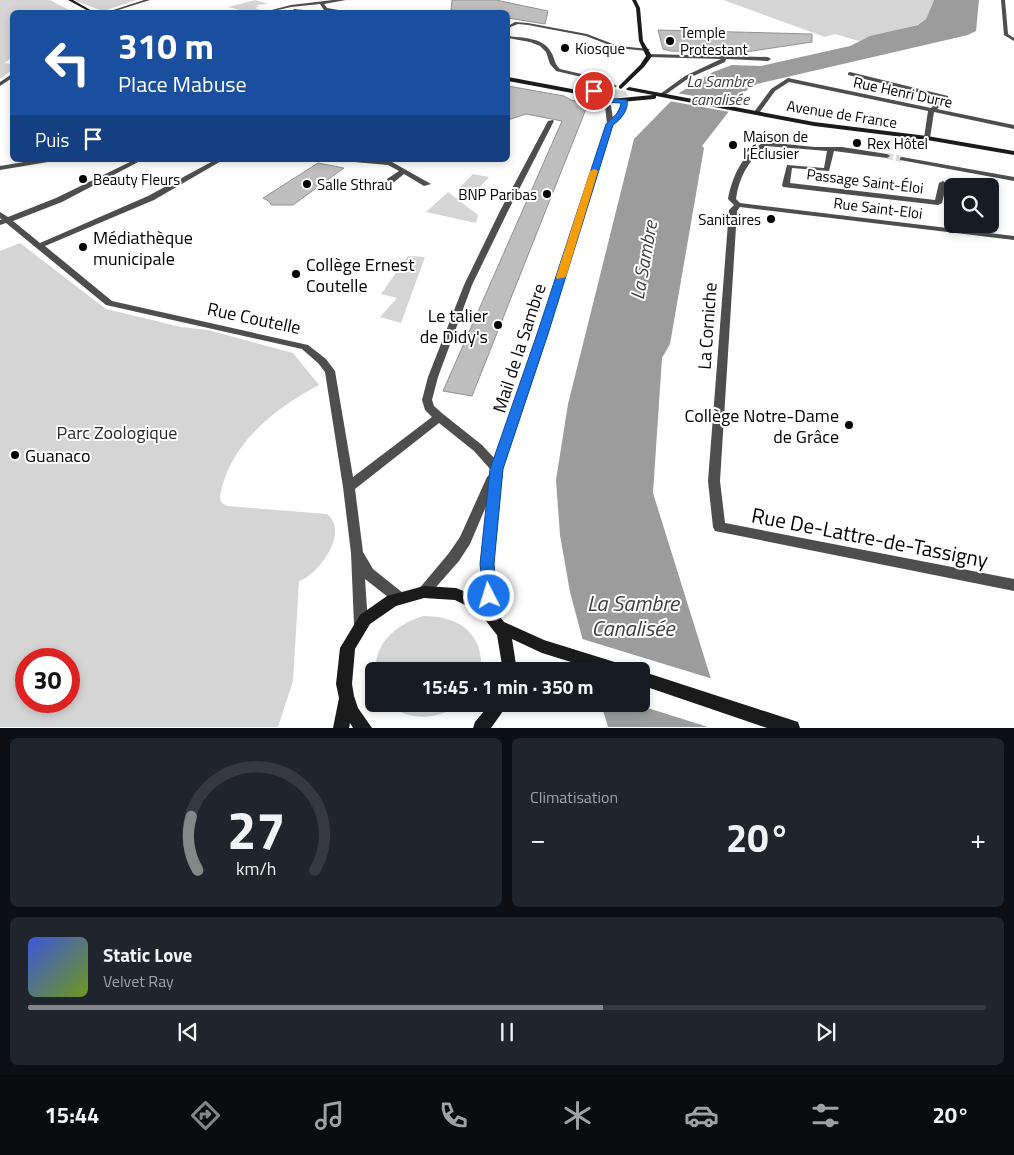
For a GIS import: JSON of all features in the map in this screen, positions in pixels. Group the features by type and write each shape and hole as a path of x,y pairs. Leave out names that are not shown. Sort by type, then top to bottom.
{"main road":[{"path":"70,0 88,10"},
{"path":"617,86 642,66 649,56 641,41 638,9 634,0"},
{"path":"510,78 574,88 617,86 667,96"},
{"path":"510,78 594,96 603,100 625,101 633,98 667,96"},
{"path":"594,96 594,91 600,88"},
{"path":"629,89 636,93 633,98"},
{"name":"Avenue de France","path":"667,96 822,125 927,138 1014,153"},
{"path":"341,728 346,700 343,673 348,647 361,624 385,604 398,597 425,590 450,591 472,599 492,614 502,628 511,655 511,662"},
{"path":"502,628 542,646 593,662"},
{"path":"650,681 792,728"},
{"path":"346,700 358,723 364,728"},
{"path":"481,728 494,712"}],"street":[{"path":"116,10 148,0"},
{"path":"274,10 345,0"},
{"path":"342,10 336,7 345,0"},
{"path":"1003,0 1006,35 1014,40"},
{"path":"322,2 326,9 333,10"},
{"path":"285,7 302,10"},
{"path":"510,26 528,24 587,35 617,47 646,49"},
{"path":"510,37 538,43 549,51 554,67 617,86"},
{"path":"649,56 768,59"},
{"path":"667,96 687,77 723,61 724,58"},
{"path":"850,74 946,98 931,111 927,138"},
{"name":"Rue Henri Durre","path":"756,112 779,84 788,80 1014,127"},
{"path":"603,100 608,106 610,124"},
{"name":"Mail de la Sambre","path":"492,614 487,564 497,469 543,334 610,124 618,118 625,101"},
{"path":"425,590 454,557 465,540 497,469 478,448 439,417 430,407 427,400 433,377 468,285 551,120"},
{"name":"La Corniche","path":"719,527 714,481 733,210 738,205 732,199 734,180 764,144 831,149"},
{"path":"831,149 887,156"},
{"name":"Passage Saint-Éloi","path":"831,149 827,170 789,166 786,185 938,203 943,183"},
{"path":"902,159 1014,178"},
{"path":"0,168 36,162"},
{"path":"4,222 59,200 135,162"},
{"path":"39,246 138,204 216,162"},
{"path":"372,162 390,164 398,162"},
{"path":"390,164 428,184"},
{"path":"390,181 403,171"},
{"name":"Rue Saint-Eloi","path":"738,205 1014,238"},
{"name":"Rue Coutelle","path":"0,214 4,222 39,246 109,303 306,347 322,361 330,371 349,487 357,552 361,624"},
{"path":"349,487 439,417"},
{"name":"Rue De-Lattre-de-Tassigny","path":"719,527 1014,585"},
{"path":"357,552 368,573 398,597"}],"green space":[{"path":"0,0 50,0 69,10 10,10 10,59 4,63 10,64 10,72 0,79"},
{"path":"73,0 137,0 106,10 100,10"},
{"path":"255,0 269,4 255,5 260,6 255,8 261,10 242,10 228,7"},
{"path":"723,0 934,0 926,19 920,24 859,41 835,34 825,37"},
{"path":"603,90 625,91 628,96 612,99 600,94"},
{"path":"473,174 489,177 472,196 456,191"},
{"path":"448,192 478,215 476,223 426,212"},
{"name":"Parc Zoologique","path":"20,243 106,309 181,327 208,330 293,353 319,385 286,405 256,430 244,444 233,460 225,477 220,496 221,502 227,506 327,514 333,522 335,531 334,541 323,561 307,577 299,581 293,681 278,727 0,727 0,251"},
{"path":"408,256 425,257 401,323 380,317 397,298 381,294"},
{"path":"423,616 448,619 458,623 467,629 473,637 478,646 481,662 376,662 379,651 389,636 396,629"},
{"path":"402,712 446,712 425,717"}],"water":[{"name":"La Sambre Canalisée","path":"934,0 979,0 976,31 968,35 757,84 744,92 702,146 704,148 670,344 662,358 653,493 726,727 608,727 603,712 650,712 650,662 589,662 570,592 560,535 556,480 568,404 634,139 679,93 713,72 732,65 761,66 850,46 870,36 918,25 926,19"}],"pier":[{"path":"676,93 736,103 730,112 669,101"},
{"path":"579,638 713,679 729,728 708,727 650,709 650,662 586,662"}],"building":[{"path":"452,0 496,0 548,11 545,24 510,18 510,10 451,10"},
{"path":"658,30 812,34 812,42 739,53 671,51 663,49"},
{"path":"510,86 564,96 571,100 588,104 472,396 443,391 562,121 526,114 510,119"},
{"name":"Salle Sthrau","path":"318,163 344,168 293,205 271,205 270,202 263,198"}],"tunnel":[{"path":"887,156 902,159"}],"slow traffic":[{"path":"561,277 594,171"}],"place":[{"name":"Temple Protestant","path":"670,41"},
{"name":"Kiosque","path":"565,48"},
{"name":"Rex Hôtel","path":"857,143"},
{"name":"Maison de l’Éclusier","path":"733,145"},
{"name":"Beauty Fleurs","path":"83,179"},
{"name":"Salle Sthrau","path":"307,184"},
{"name":"BNP Paribas","path":"547,194"},
{"name":"Sanitaires","path":"771,219"},
{"name":"Médiathèque municipale","path":"83,247"},
{"name":"Collège Ernest Coutelle","path":"296,274"},
{"name":"Le talier de Didy's","path":"498,325"},
{"name":"Collège Notre-Dame de Grâce","path":"849,425"},
{"name":"Guanaco","path":"15,455"}],"route":[{"path":"489,596 487,578 488,544 497,469 543,334 588,188 610,124 618,118 624,107 625,101 603,100 594,96 594,91"}],"water label":[{"name":"La Sambre canalisée","path":"720,90"},
{"name":"La Sambre","path":"643,260"}]}
